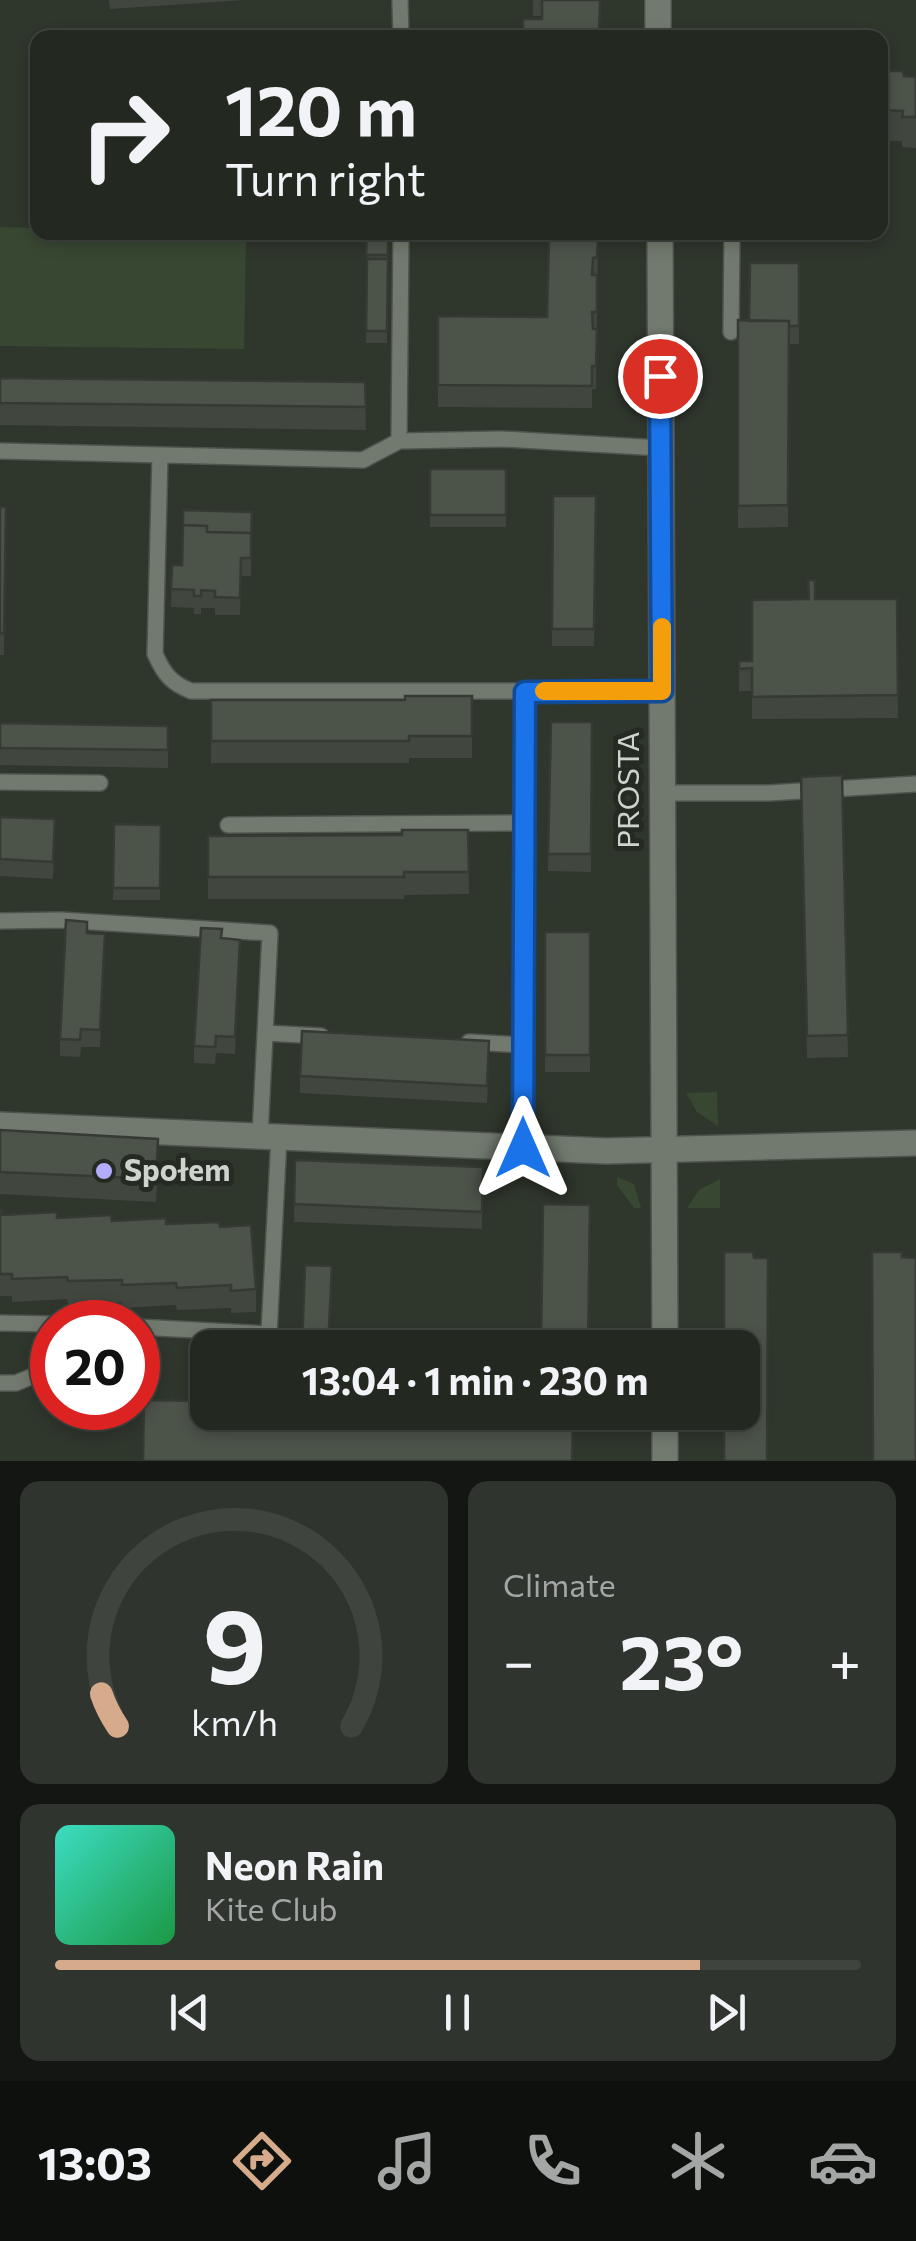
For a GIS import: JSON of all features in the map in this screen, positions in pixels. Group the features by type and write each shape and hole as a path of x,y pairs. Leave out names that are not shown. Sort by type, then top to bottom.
{"street":[{"path":"658,0 658,30"},
{"name":"PROSTA","path":"660,240 665,1330"},
{"path":"0,1126 664,1151 916,1143"},
{"path":"665,1430 665,1461"}],"lane":[{"path":"400,0 400,30"},
{"path":"399,441 401,240"},
{"path":"731,332 732,240"},
{"path":"0,451 363,460 399,441 502,439 660,448"},
{"path":"160,455 156,654 166,677 177,686 191,690 662,691"},
{"path":"523,1148 525,692"},
{"path":"0,782 100,783"},
{"path":"662,793 768,793 916,784"},
{"path":"228,826 524,822"},
{"path":"0,920 270,933 265,1033 270,1137 269,1334 160,1328"},
{"path":"265,1033 344,1036"},
{"path":"444,1041 524,1045"},
{"path":"0,1323 30,1324"},
{"path":"0,1383 16,1383 30,1377"}],"green space":[{"path":"0,227 30,228 30,240 246,240 244,349 0,346"},
{"path":"717,1092 718,1126 697,1112 686,1093"},
{"path":"617,1177 634,1184 641,1208 634,1208 617,1185"},
{"path":"720,1179 720,1208 687,1208 699,1190"}],"building":[{"path":"542,0 600,0 599,30 523,30 523,19 542,19"},
{"path":"888,71 903,71 904,76 916,77 916,117 902,117 903,111 888,110"},
{"path":"367,240 388,240 388,255 366,255"},
{"path":"549,240 598,240 592,275 597,275 597,312 592,312 593,329 597,329 592,386 438,385 438,316 547,317"},
{"path":"367,259 388,259 387,331 366,331"},
{"path":"750,263 799,263 799,326 789,326 789,321 749,321"},
{"path":"738,320 789,321 788,505 738,506"},
{"path":"0,378 365,382 366,407 0,403"},
{"path":"430,469 506,469 506,515 430,515"},
{"path":"553,496 596,496 594,629 552,629"},
{"path":"0,507 6,507 4,633 0,633"},
{"path":"183,510 252,512 251,539 251,533 207,532 207,526 183,525"},
{"path":"183,525 207,526 207,532 251,533 251,558 241,558 240,598 215,597 215,591 201,590 201,596 194,596 194,590 171,589 172,565 182,565"},
{"path":"808,580 815,580 815,599 897,599 898,695 752,697 752,668 739,669 739,661 752,661 752,600 809,599"},
{"path":"405,696 472,696 472,736 409,736 409,741 211,741 211,700 405,700"},
{"path":"551,722 592,722 591,854 548,854"},
{"path":"0,723 168,726 168,750 0,748"},
{"path":"842,775 848,1035 807,1036 801,777"},
{"path":"0,817 55,819 53,862 0,859"},
{"path":"114,824 161,825 160,888 113,888"},
{"path":"402,830 468,830 469,872 404,872 404,877 208,877 208,836 402,835"},
{"path":"66,920 87,922 87,933 105,934 100,1030 81,1029 80,1040 60,1039"},
{"path":"201,928 222,929 221,938 240,940 235,1037 216,1036 215,1047 194,1046"},
{"path":"545,932 590,932 590,1055 545,1055"},
{"path":"302,1031 489,1041 487,1086 300,1076"},
{"path":"0,1130 158,1139 156,1179 0,1172"},
{"path":"295,1160 483,1167 482,1212 294,1204"},
{"path":"543,1204 590,1205 588,1330 541,1330"},
{"path":"0,1210 2,1215 57,1212 57,1218 111,1215 112,1221 166,1218 166,1224 251,1225 256,1289 231,1291 231,1285 177,1288 176,1283 122,1285 122,1280 68,1281 67,1277 12,1279 12,1274 0,1274"},
{"path":"724,1252 753,1252 754,1258 768,1258 767,1461 724,1461 724,1430 760,1430 760,1330 724,1330"},
{"path":"872,1252 902,1252 902,1257 916,1258 916,1461 873,1461"},
{"path":"305,1265 332,1266 329,1330 303,1330"},
{"path":"160,1400 190,1401 190,1430 573,1430 572,1461 143,1461 144,1430 160,1430"}],"slow traffic":[{"path":"544,691 662,691 662,627"}],"place":[{"name":"Społem","path":"104,1171"}],"route":[{"path":"523,1148 525,692 662,691 660,376"}]}
